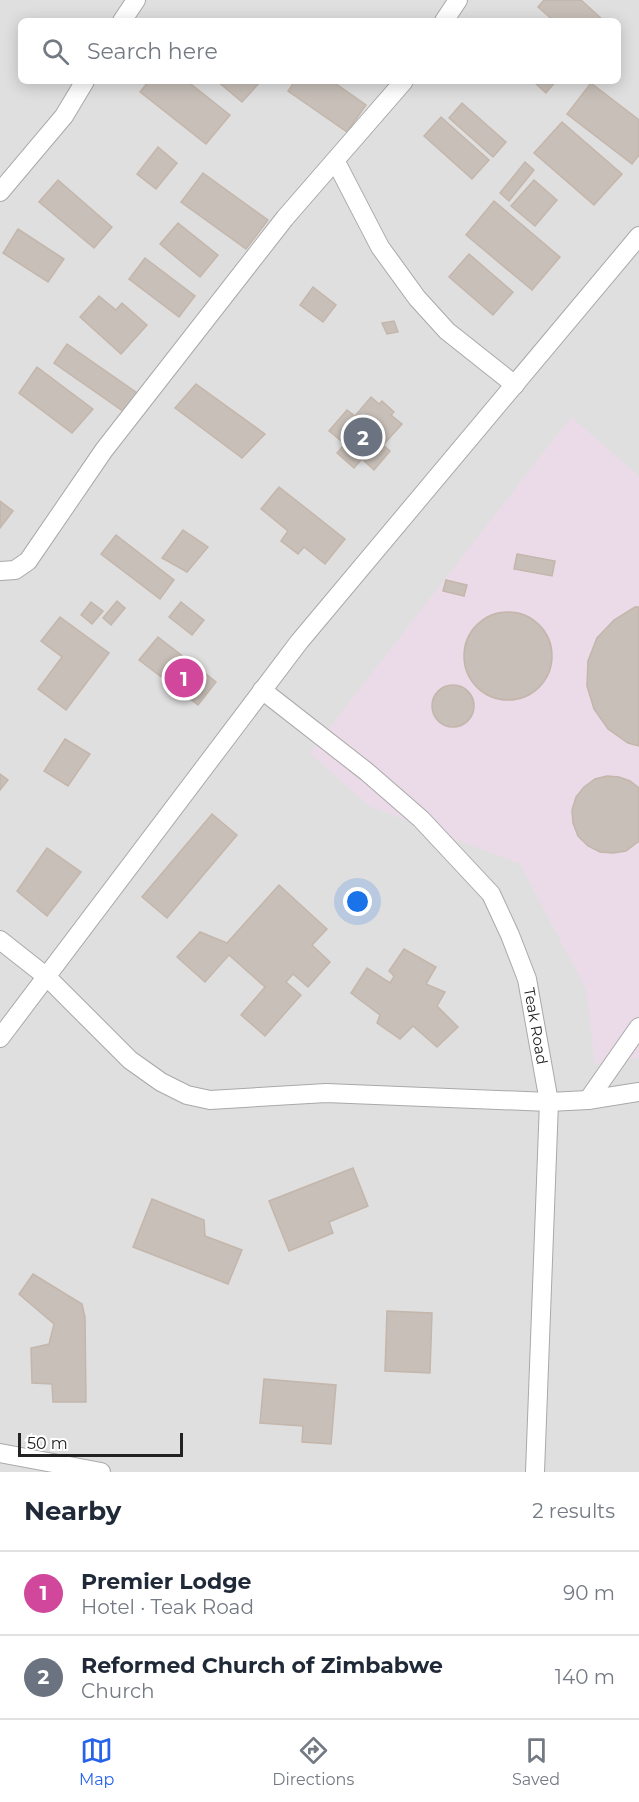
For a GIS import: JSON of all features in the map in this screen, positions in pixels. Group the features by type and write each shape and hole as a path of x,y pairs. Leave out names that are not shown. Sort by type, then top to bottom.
{"street":[{"path":"124,18 136,0"},
{"path":"446,18 458,0"},
{"path":"0,192 64,116 83,84"},
{"path":"0,571 15,570 28,561 104,450 285,218 401,84"},
{"path":"336,162 380,247 417,298 447,331 515,385"},
{"path":"0,1038 299,642 639,236"},
{"name":"Teak Road","path":"262,690 367,772 421,819 492,894 527,979 549,1102 535,1472"},
{"path":"0,940 47,977 130,1060 161,1082 187,1095 210,1100 326,1093 549,1102 588,1100 639,1092"},
{"path":"588,1100 639,1027"},
{"path":"0,1453 101,1472"}],"shaded area":[{"path":"0,0 639,0 639,1472 0,1472"},
{"path":"571,417 639,476 639,1058 595,1064 586,989 520,864 369,806 310,753"}],"building":[{"path":"544,0 581,0 601,18 551,18 538,7"},
{"path":"147,84 191,84 230,115 206,144 140,92"},
{"path":"221,84 258,84 242,102"},
{"path":"293,84 336,84 366,105 347,132 288,91"},
{"path":"536,84 554,84 546,93"},
{"path":"592,84 639,120 639,155 632,164 567,114"},
{"path":"462,103 506,142 493,157 449,118"},
{"path":"441,117 489,160 472,179 424,136"},
{"path":"562,122 622,174 594,205 534,153"},
{"path":"158,147 177,163 156,189 137,174"},
{"path":"525,162 534,170 509,201 500,193"},
{"path":"203,173 268,220 246,249 181,202"},
{"path":"58,180 112,227 94,248 39,202"},
{"path":"534,180 557,200 535,226 511,206"},
{"path":"494,201 560,257 532,290 466,235"},
{"path":"178,223 218,255 200,277 160,244"},
{"path":"18,229 64,259 48,282 3,253"},
{"path":"469,254 513,292 493,315 449,277"},
{"path":"145,258 195,296 179,317 129,279"},
{"path":"313,287 336,305 323,322 300,305"},
{"path":"99,296 116,310 122,303 147,325 121,354 80,317"},
{"path":"394,321 398,332 387,334 382,323"},
{"path":"67,344 140,395 127,414 54,363"},
{"path":"37,367 93,409 72,433 19,393"},
{"path":"196,384 265,434 242,458 175,408"},
{"path":"371,397 379,404 382,401 394,412 391,415 402,424 383,445 390,451 374,470 362,459 354,468 337,453 345,444 329,431 347,410 355,416"},
{"path":"279,487 345,539 325,564 304,547 298,554 281,541 288,531 261,509"},
{"path":"0,501 13,511 0,528"},
{"path":"183,530 208,547 187,572 162,558"},
{"path":"116,535 174,580 160,599 101,554"},
{"path":"517,554 555,561 552,576 514,569"},
{"path":"446,580 467,585 464,596 443,591"},
{"path":"117,601 125,608 111,625 103,618"},
{"path":"91,602 103,611 92,624 81,615"},
{"path":"181,602 204,620 192,635 169,617"},
{"path":"635,607 639,607 639,746 628,743 608,729 594,709 587,686 588,661 597,638 614,620"},
{"path":"499,612 517,612 533,619 545,631 552,647 552,665 545,681 533,693 517,700 499,700 483,693 471,681 464,665 464,647 471,631 483,619"},
{"path":"60,617 109,653 66,710 38,689 62,657 41,641"},
{"path":"158,637 216,682 198,705 139,660"},
{"path":"453,685 468,691 474,706 468,721 453,727 438,721 432,706 438,691"},
{"path":"65,739 90,754 68,786 44,771"},
{"path":"0,774 8,780 0,790"},
{"path":"607,776 630,781 639,788 639,841 626,851 600,852 588,846 578,836 573,823 572,810 576,797 595,779"},
{"path":"212,814 237,835 167,918 142,897"},
{"path":"47,848 81,872 47,916 17,891"},
{"path":"279,885 327,929 312,945 330,962 308,987 293,974 286,982 301,995 265,1036 241,1015 265,987 229,955 205,982 177,957 200,932 227,943"},
{"path":"404,949 436,967 426,984 445,992 437,1006 458,1027 437,1047 413,1026 400,1039 377,1023 380,1015 351,993 367,968 390,983 394,976 389,971"},
{"path":"353,1168 368,1206 329,1222 333,1233 289,1251 269,1201"},
{"path":"152,1199 204,1220 205,1236 242,1250 228,1284 133,1247"},
{"path":"33,1274 82,1304 85,1317 86,1402 53,1402 52,1384 32,1383 31,1348 49,1344 54,1324 19,1294"},
{"path":"387,1311 432,1313 430,1373 385,1371"},
{"path":"264,1379 336,1385 331,1444 302,1442 303,1426 260,1423"}],"place":[{"name":"Reformed Church of Zimbabwe","path":"363,437"},
{"name":"Premier Lodge","path":"184,678"}]}
